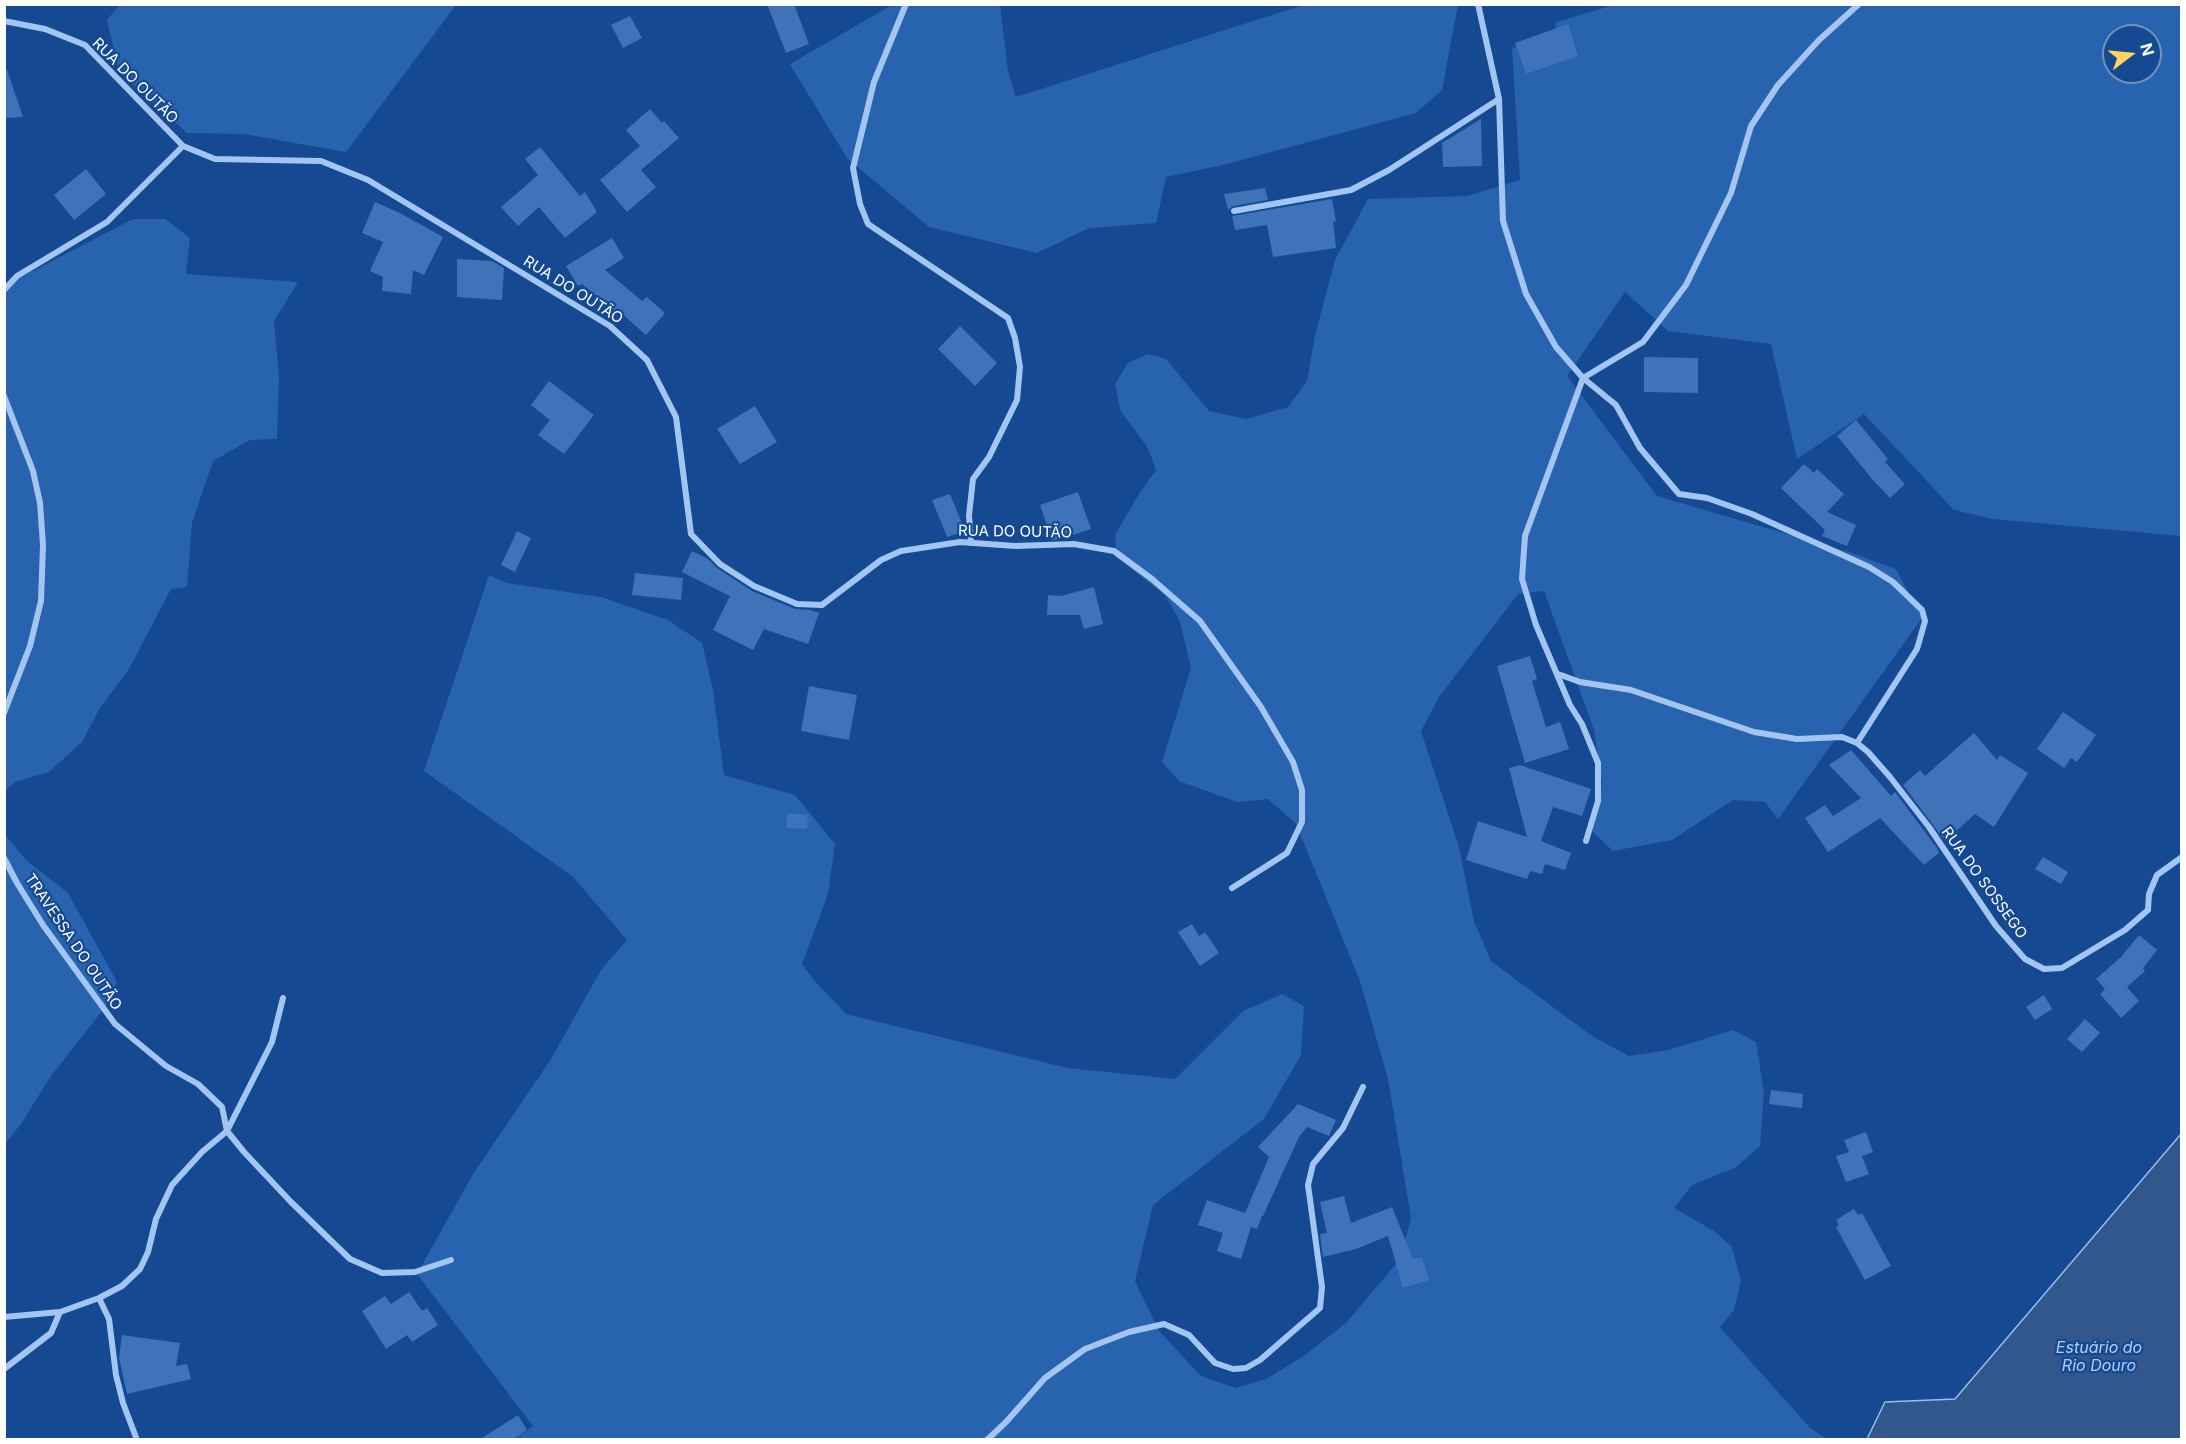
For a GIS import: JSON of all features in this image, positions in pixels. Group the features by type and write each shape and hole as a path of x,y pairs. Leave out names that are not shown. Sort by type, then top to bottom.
{"street":[{"path":"906,4 874,82 853,168 860,204 868,224 1008,318 1015,338 1020,367 1017,400 989,457 974,479 969,515 971,543"},
{"path":"1478,4 1499,99 1503,221 1526,294 1556,347 1583,378 1616,405 1640,448 1679,494 1707,498 1752,514 1869,567 1893,582 1922,610 1925,621 1917,649 1857,743 1842,737 1797,739 1754,732 1631,690 1580,682 1558,674"},
{"path":"1586,841 1598,801 1598,763 1536,625 1522,579 1525,536 1583,378 1643,342 1686,285 1731,193 1751,126 1778,85 1819,40 1859,4"},
{"name":"RUA DO OUTÃO","path":"4,21 45,29 86,45 183,146 215,159 321,160 359,176 610,326 647,360 676,417 691,534 720,564 754,586 796,604 822,605 881,560 901,551 960,542 1016,546 1074,544 1114,551 1152,579 1200,621 1261,707 1293,762 1302,790 1302,822 1287,853 1232,888"},
{"path":"1234,211 1351,190 1389,170 1499,99"},
{"path":"4,290 17,276 107,222 183,146"},
{"path":"4,396 33,471 40,503 43,545 41,601 30,646 4,713"},
{"name":"RUA DO SOSSEGO","path":"1857,743 1868,752 1896,785 1929,828 1996,926 2025,959 2044,969 2062,968 2126,930 2148,910 2150,894 2157,875 2181,857"},
{"name":"TRAVESSA DO OUTÃO","path":"4,858 44,925 115,1024 166,1066 198,1084 222,1107 227,1131"},
{"path":"4,1317 60,1312 99,1298 122,1286 140,1269 148,1252 156,1218 172,1185 202,1152 227,1131 272,1042 283,998"},
{"path":"987,1440 1045,1378 1085,1349 1129,1332 1164,1324 1189,1335 1215,1363 1233,1369 1246,1368 1267,1354 1320,1308 1322,1287 1308,1185 1313,1164 1342,1128 1363,1087"},
{"path":"227,1131 291,1202 350,1258 382,1273 415,1272 452,1260"},
{"path":"99,1298 109,1319 116,1375 123,1403 137,1440"},
{"path":"4,1369 51,1333 60,1312"}],"shaded area":[{"path":"120,4 456,5 346,152 244,134 187,133 119,72 107,20"},
{"path":"1617,4 2181,5 2181,536 1993,519 1954,510 1864,414 1797,459 1771,344 1668,331 1625,292 1567,376 1657,496 1852,553 1896,569 1922,618 1778,819 1765,802 1733,800 1672,840 1613,851 1591,830 1602,784 1594,730 1544,591 1518,594 1439,697 1421,731 1459,847 1474,921 1491,961 1592,1036 1629,1056 1668,1050 1733,1030 1756,1042 1764,1092 1760,1146 1735,1168 1692,1185 1674,1208 1714,1231 1732,1247 1741,1281 1734,1310 1720,1327 1810,1428 1827,1439 515,1439 533,1426 417,1274 473,1174 551,1059 601,970 627,940 573,877 424,771 489,575 507,583 601,597 668,620 702,643 713,690 724,775 795,795 835,844 828,894 802,964 846,1014 1068,1068 1175,1079 1243,1011 1282,994 1304,1006 1301,1055 1264,1119 1153,1205 1135,1281 1159,1331 1201,1376 1236,1388 1266,1379 1304,1356 1347,1322 1401,1258 1411,1218 1388,1079 1360,981 1296,824 1268,799 1237,802 1179,781 1162,762 1191,668 1180,622 1165,595 1117,558 1115,535 1156,470 1148,448 1120,410 1115,384 1128,363 1148,354 1166,359 1209,411 1246,419 1288,407 1307,381 1315,335 1335,260 1368,199 1467,196 1520,180 1512,48 1554,39 1556,22"},
{"path":"892,5 1000,5 1008,71 1016,97 1303,5 1458,5 1442,90 1416,113 1223,165 1166,177 1156,223 1089,228 1037,253 929,227 847,158 787,60 790,64"},
{"path":"133,219 165,219 190,238 186,274 298,282 274,321 279,376 277,439 250,440 213,461 192,523 187,587 171,589 129,669 100,708 82,742 49,772 15,782 5,791 4,286"},
{"path":"4,828 6,836 27,861 68,893 117,982 106,1006 51,1076 21,1124 5,1144"}],"water":[{"name":"Estuário do Rio Douro","path":"2181,1134 2181,1439 1867,1439 1885,1402 1955,1399"}],"building":[{"path":"767,4 794,4 809,44 786,53"},
{"path":"630,16 642,38 623,48 611,25"},
{"path":"1568,24 1578,56 1526,74 1515,43"},
{"path":"4,70 7,70 23,117 4,118"},
{"path":"650,109 679,138 641,170 656,187 627,212 600,180 640,146 626,130"},
{"path":"1481,119 1482,166 1443,167 1442,143"},
{"path":"540,147 580,196 585,192 597,212 565,238 539,207 518,226 501,207 538,175 525,159"},
{"path":"86,169 106,194 74,220 54,195"},
{"path":"1265,188 1268,200 1233,206 1228,210 1224,194"},
{"path":"1332,199 1336,221 1333,222 1336,248 1273,257 1267,225 1235,230 1232,216"},
{"path":"375,202 443,237 424,275 413,270 411,294 382,291 383,277 370,271 383,242 362,233"},
{"path":"612,238 624,258 605,270 642,301 647,297 665,313 646,335 582,284 578,286 566,266"},
{"path":"457,259 492,261 504,268 502,300 457,297"},
{"path":"960,326 997,363 975,386 938,349"},
{"path":"1644,357 1698,358 1698,393 1644,392"},
{"path":"549,381 594,415 564,454 538,435 550,420 531,405"},
{"path":"755,406 777,442 740,464 717,429"},
{"path":"1856,420 1888,459 1885,462 1905,484 1890,498 1837,436"},
{"path":"1804,464 1814,473 1817,469 1844,494 1827,512 1856,525 1847,546 1822,536 1825,530 1781,488"},
{"path":"1078,492 1091,529 1052,540 1040,505"},
{"path":"950,494 965,531 947,537 932,500"},
{"path":"517,531 531,538 515,572 501,565"},
{"path":"692,551 708,559 717,568 752,591 795,609 819,613 808,644 764,629 753,650 713,630 730,596 682,572"},
{"path":"635,573 683,578 681,600 632,595"},
{"path":"1094,587 1103,624 1084,629 1080,615 1047,615 1048,595 1061,596"},
{"path":"1530,656 1537,679 1532,681 1546,727 1560,722 1569,749 1525,763 1497,666"},
{"path":"809,686 857,695 849,740 801,731"},
{"path":"2063,712 2096,735 2077,762 2071,758 2064,768 2037,749"},
{"path":"1974,733 1997,760 2000,755 2028,773 1994,827 1975,814 1945,841 1903,785 1920,770 1925,776"},
{"path":"1851,750 1891,796 1895,792 1937,848 1939,853 1924,865 1880,818 1828,852 1805,818 1825,805 1833,816 1861,798 1829,765"},
{"path":"1520,765 1591,789 1582,816 1553,807 1541,841 1571,853 1565,870 1545,864 1542,874 1530,871 1527,879 1466,860 1478,821 1527,837 1509,768"},
{"path":"788,813 808,815 807,829 786,828"},
{"path":"2043,857 2068,872 2061,884 2035,869"},
{"path":"1192,924 1199,936 1205,932 1219,953 1200,966 1178,932"},
{"path":"2139,935 2157,950 2143,968 2145,971 2127,987 2139,1001 2121,1018 2100,994 2105,989 2096,979 2121,957"},
{"path":"2044,995 2052,1009 2035,1020 2026,1007"},
{"path":"2085,1019 2100,1033 2082,1052 2067,1039"},
{"path":"1771,1090 1803,1094 1802,1108 1769,1104"},
{"path":"1298,1104 1336,1120 1329,1136 1307,1127 1299,1137 1257,1229 1251,1227 1241,1259 1217,1251 1223,1233 1198,1225 1207,1200 1245,1213 1269,1157 1258,1147"},
{"path":"1866,1132 1873,1152 1862,1156 1869,1174 1846,1182 1836,1156 1849,1152 1844,1140"},
{"path":"1344,1196 1351,1223 1392,1207 1413,1259 1422,1257 1429,1280 1403,1288 1388,1236 1356,1249 1323,1257 1320,1234 1327,1233 1320,1202"},
{"path":"1854,1209 1858,1215 1862,1213 1891,1266 1865,1280 1836,1227 1839,1225 1836,1220"},
{"path":"409,1292 422,1311 427,1308 438,1325 412,1342 407,1335 386,1349 362,1311 385,1296 391,1304"},
{"path":"122,1335 180,1343 176,1366 187,1364 191,1379 127,1394 119,1358"},
{"path":"518,1415 527,1430 512,1440 479,1440"}]}
